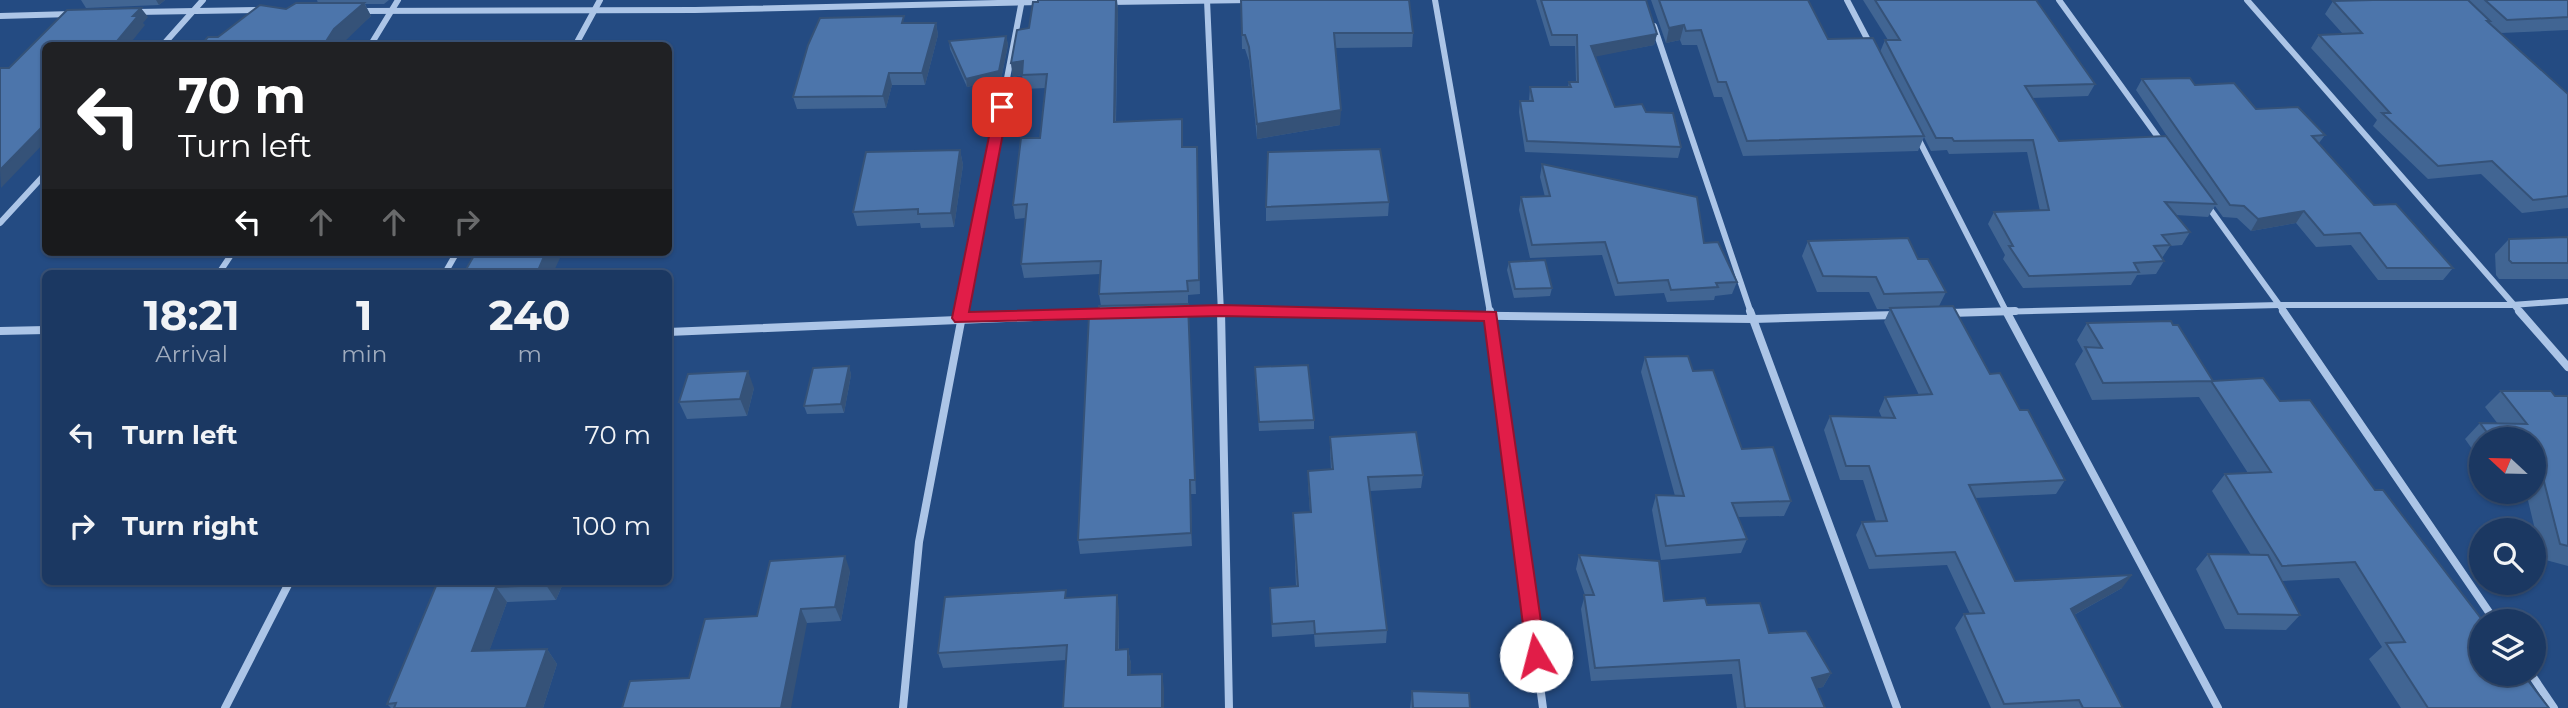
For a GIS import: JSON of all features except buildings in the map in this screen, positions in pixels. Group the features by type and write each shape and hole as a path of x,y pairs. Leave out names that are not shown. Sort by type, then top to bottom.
{"street":[{"path":"166,42 203,0"},
{"path":"372,42 398,0"},
{"path":"577,42 600,0"},
{"path":"1101,2 1252,0"},
{"path":"1435,0 1491,316 1543,708"},
{"path":"1847,0 1873,50"},
{"path":"2059,0 2165,147"},
{"path":"2247,0 2568,367"},
{"path":"903,708 919,542 1022,1"},
{"path":"1207,1 1221,310 1229,708"},
{"path":"352,10 595,11 1048,2"},
{"path":"125,12 273,10"},
{"path":"0,16 83,13"},
{"path":"1649,13 1753,319 1896,708"},
{"path":"1911,125 2006,312 2218,708"},
{"path":"0,223 42,177"},
{"path":"2198,192 2279,305 2487,609"},
{"path":"1940,313 2279,305 2512,305 2568,301"},
{"path":"1166,312 1221,310 1753,319 1900,314"},
{"path":"672,332 960,318 1111,314"},
{"path":"0,331 42,330"},
{"path":"225,708 288,585"},
{"path":"2539,686 2554,708"}],"route":[{"path":"1002,107 984,209 960,318 1221,310 1491,316 1536,656"}]}
